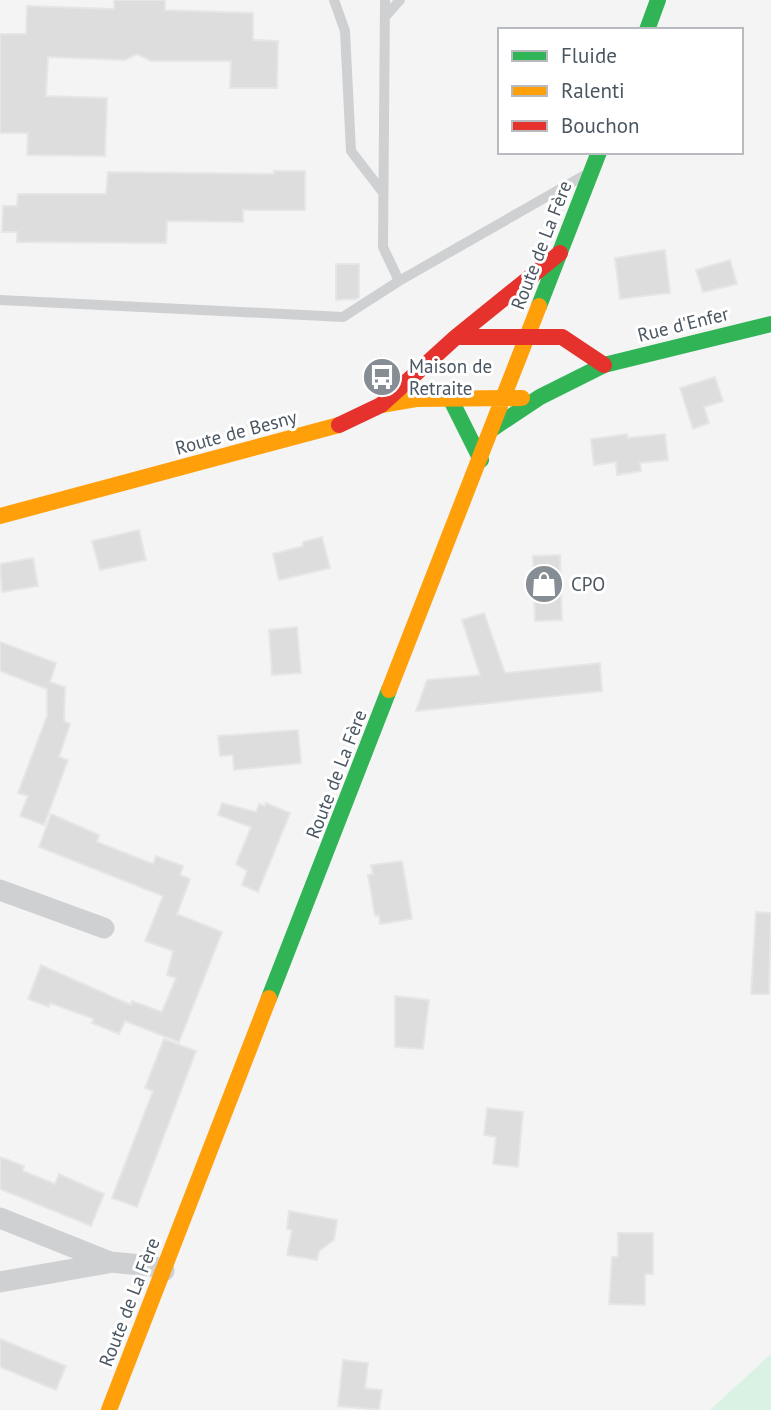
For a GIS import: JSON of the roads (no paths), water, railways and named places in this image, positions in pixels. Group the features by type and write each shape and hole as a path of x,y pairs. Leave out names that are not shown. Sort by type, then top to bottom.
{"main road":[{"path":"648,28 658,0"},
{"name":"Route de La Fère","path":"109,1410 599,154"},
{"name":"Route de Besny","path":"0,516 347,424 381,404 456,337 561,253"},
{"path":"545,293 562,337"},
{"name":"Rue d'Enfer","path":"492,429 540,397 604,365 771,324"},
{"path":"456,337 562,337 604,365"},
{"path":"381,404 416,399 540,397"},
{"path":"450,398 481,460"}],"street":[{"path":"0,890 104,928"},
{"path":"0,1218 110,1262"},
{"path":"0,1282 110,1262 152,1266 164,1271"}],"lane":[{"path":"334,0 345,31 351,151 381,190"},
{"path":"385,0 381,190 383,247 399,281"},
{"path":"385,17 400,0"},
{"path":"0,300 343,317 481,232 592,172"}],"place":[{"name":"Maison de Retraite","path":"382,377"},
{"name":"CPO","path":"544,584"}]}
